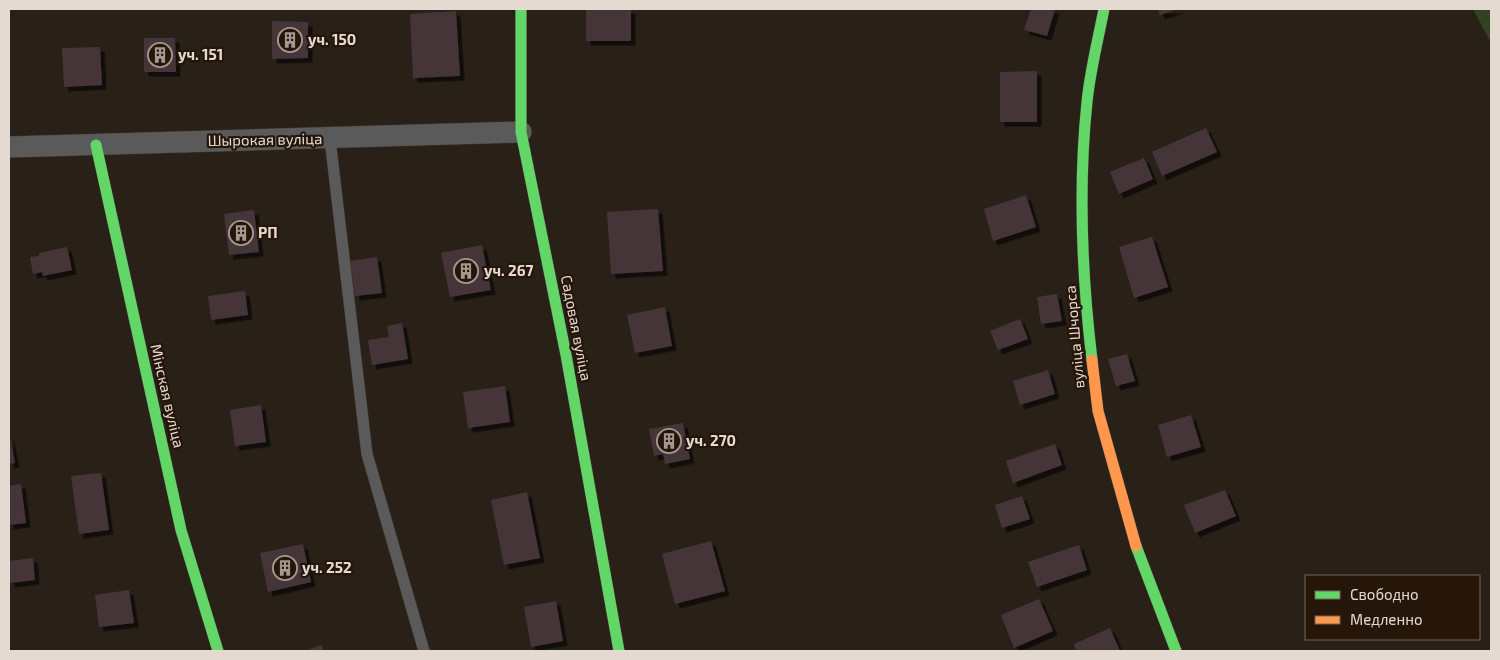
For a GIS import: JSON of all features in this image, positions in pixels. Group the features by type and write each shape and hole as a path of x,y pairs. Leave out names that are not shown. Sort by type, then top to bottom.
{"street":[{"name":"Садовая вуліца","path":"521,9 521,132 566,355 619,651"},
{"name":"вуліца Шчорса","path":"1104,9 1087,102 1082,218 1086,312 1098,411 1105,440 1138,553 1176,651"},
{"name":"Шырокая вуліца","path":"9,147 521,132"},
{"name":"Мінская вуліца","path":"96,145 181,530 218,651"}],"lane":[{"path":"330,139 367,454 424,651"}],"green space":[{"path":"1473,9 1491,9 1491,43"}],"building":[{"path":"586,9 631,9 631,41 586,41"},
{"path":"1031,9 1055,9 1047,36 1024,30"},
{"path":"1158,9 1178,9 1160,15"},
{"path":"456,11 460,76 413,78 410,14"},
{"name":"уч. 150","path":"272,21 308,22 308,58 272,59"},
{"name":"уч. 151","path":"144,38 175,38 176,72 144,72"},
{"path":"100,47 102,85 64,87 62,48"},
{"path":"1037,71 1037,122 1000,122 1000,72"},
{"path":"1206,128 1217,152 1162,176 1152,152"},
{"path":"1144,158 1153,179 1119,194 1110,172"},
{"path":"1026,195 1036,227 993,241 984,209"},
{"path":"658,209 663,271 611,274 607,212"},
{"name":"РП","path":"254,210 259,252 229,255 224,214"},
{"path":"1152,237 1168,287 1134,298 1119,247"},
{"name":"уч. 267","path":"482,245 491,290 450,297 441,253"},
{"path":"67,247 72,270 43,276 42,272 33,274 30,257 39,256 39,253"},
{"path":"377,257 382,293 355,296 350,261"},
{"path":"245,291 248,315 211,320 208,296"},
{"path":"1057,294 1062,321 1041,324 1037,297"},
{"path":"665,307 672,346 635,353 627,315"},
{"path":"1020,319 1028,339 998,350 990,331"},
{"path":"402,323 408,359 372,365 368,340 389,337 387,326"},
{"path":"1127,354 1135,381 1116,386 1108,359"},
{"path":"1048,370 1055,394 1020,405 1013,381"},
{"path":"505,386 510,422 468,428 463,392"},
{"path":"261,405 266,442 235,446 230,410"},
{"path":"1191,415 1201,447 1167,457 1158,425"},
{"name":"уч. 270","path":"683,423 690,459 665,464 663,454 654,456 649,429"},
{"path":"9,433 15,463 9,464"},
{"path":"1055,444 1062,465 1013,483 1006,461"},
{"path":"101,473 109,530 79,534 71,476"},
{"path":"21,484 26,523 9,525 9,486"},
{"path":"1225,490 1236,516 1195,533 1184,505"},
{"path":"527,492 540,558 504,565 491,500"},
{"path":"1022,496 1030,519 1002,528 995,505"},
{"path":"711,541 725,591 675,604 662,554"},
{"name":"уч. 252","path":"303,544 311,582 268,592 260,553"},
{"path":"1079,545 1087,570 1037,587 1028,562"},
{"path":"33,558 35,580 10,583 9,561"},
{"path":"129,590 134,623 99,627 95,595"},
{"path":"1039,599 1053,631 1014,648 1001,615"},
{"path":"556,601 563,641 531,647 524,607"},
{"path":"1110,628 1120,651 1076,651 1074,644"},
{"path":"321,645 324,651 305,651"}],"traffic: fast":[{"path":"521,9 521,132 566,355 619,651"},
{"path":"1092,360 1082,232 1084,134 1088,90 1104,9"},
{"path":"96,145 181,530 218,651"},
{"path":"1136,546 1176,651"}],"traffic: slow":[{"path":"1092,360 1098,411 1136,546"}],"place":[{"name":"уч. 150","path":"290,40"},
{"name":"уч. 151","path":"160,55"},
{"name":"РП","path":"241,233"},
{"name":"уч. 267","path":"466,271"},
{"name":"уч. 270","path":"669,441"},
{"name":"уч. 252","path":"285,568"}]}
